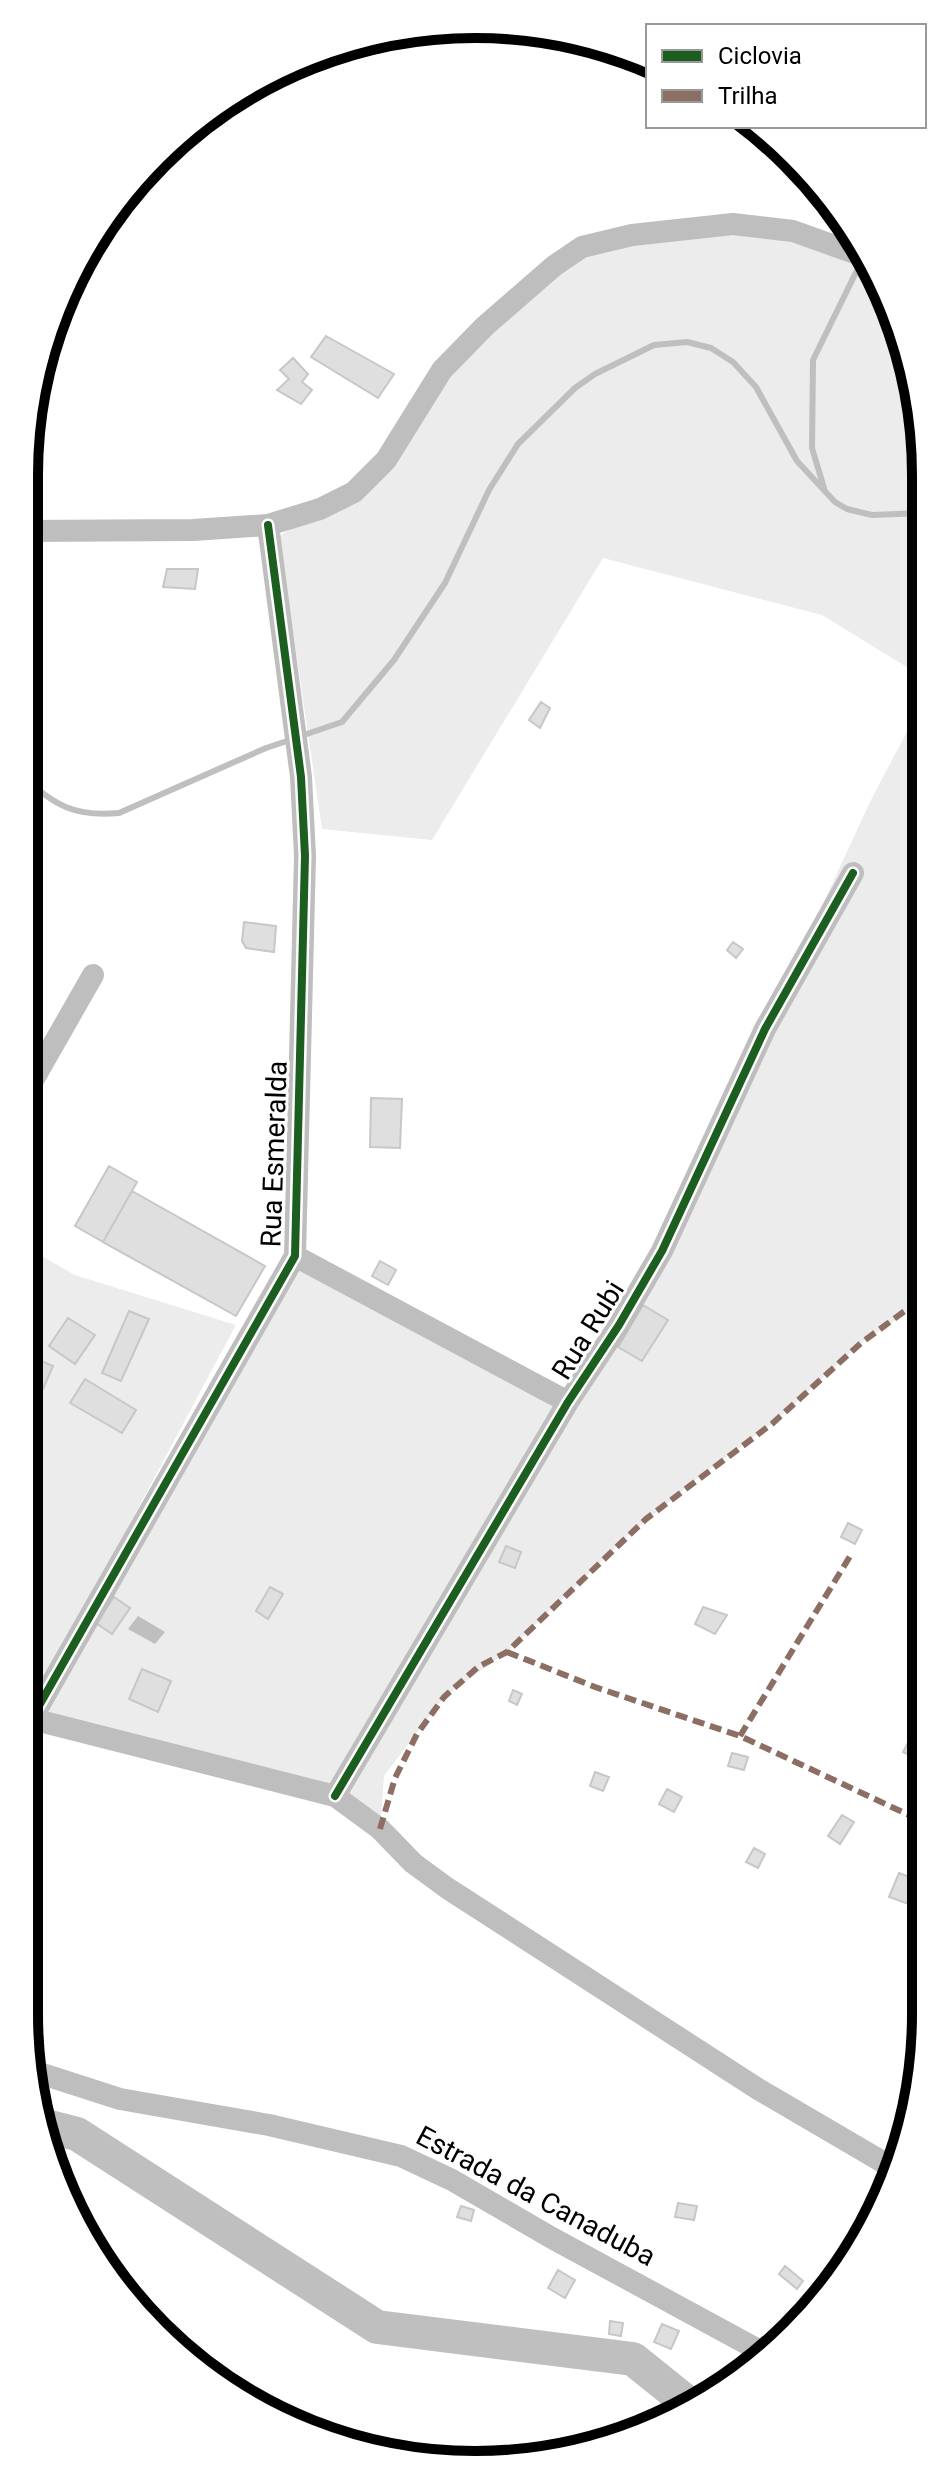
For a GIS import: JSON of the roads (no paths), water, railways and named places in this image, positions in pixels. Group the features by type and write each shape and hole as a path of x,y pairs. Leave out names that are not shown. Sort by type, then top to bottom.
{"street":[{"path":"38,531 193,530 268,525 320,509 354,492 386,460 442,370 485,326 554,266 582,247 632,235 733,224 793,231 850,251"},
{"name":"Rua Esmeralda","path":"38,1701 295,1256 305,856 301,777 268,525"},
{"name":"Rua Rubi","path":"335,1796 568,1402 619,1325 662,1251 765,1029 853,873"},
{"path":"38,1071 93,975"},
{"name":"Rua Rubi","path":"295,1256 568,1402"},
{"path":"38,1721 335,1796 380,1829 413,1863 447,1888 758,2089 885,2164"},
{"name":"Estrada da Canaduba","path":"42,2074 120,2099 269,2125 401,2156 452,2180 756,2349"}],"waterway":[{"path":"824,488 812,448 813,360 859,267"},
{"path":"301,736 342,722 394,660 445,583 489,490 518,444 575,388 595,374 654,345 687,342 711,348 733,362 756,387 797,461 835,502 847,509 872,515 912,513"},
{"path":"38,789 67,808 90,813 119,813 290,740"},
{"path":"53,2128 77,2134 377,2327 633,2359 682,2398"}]}
